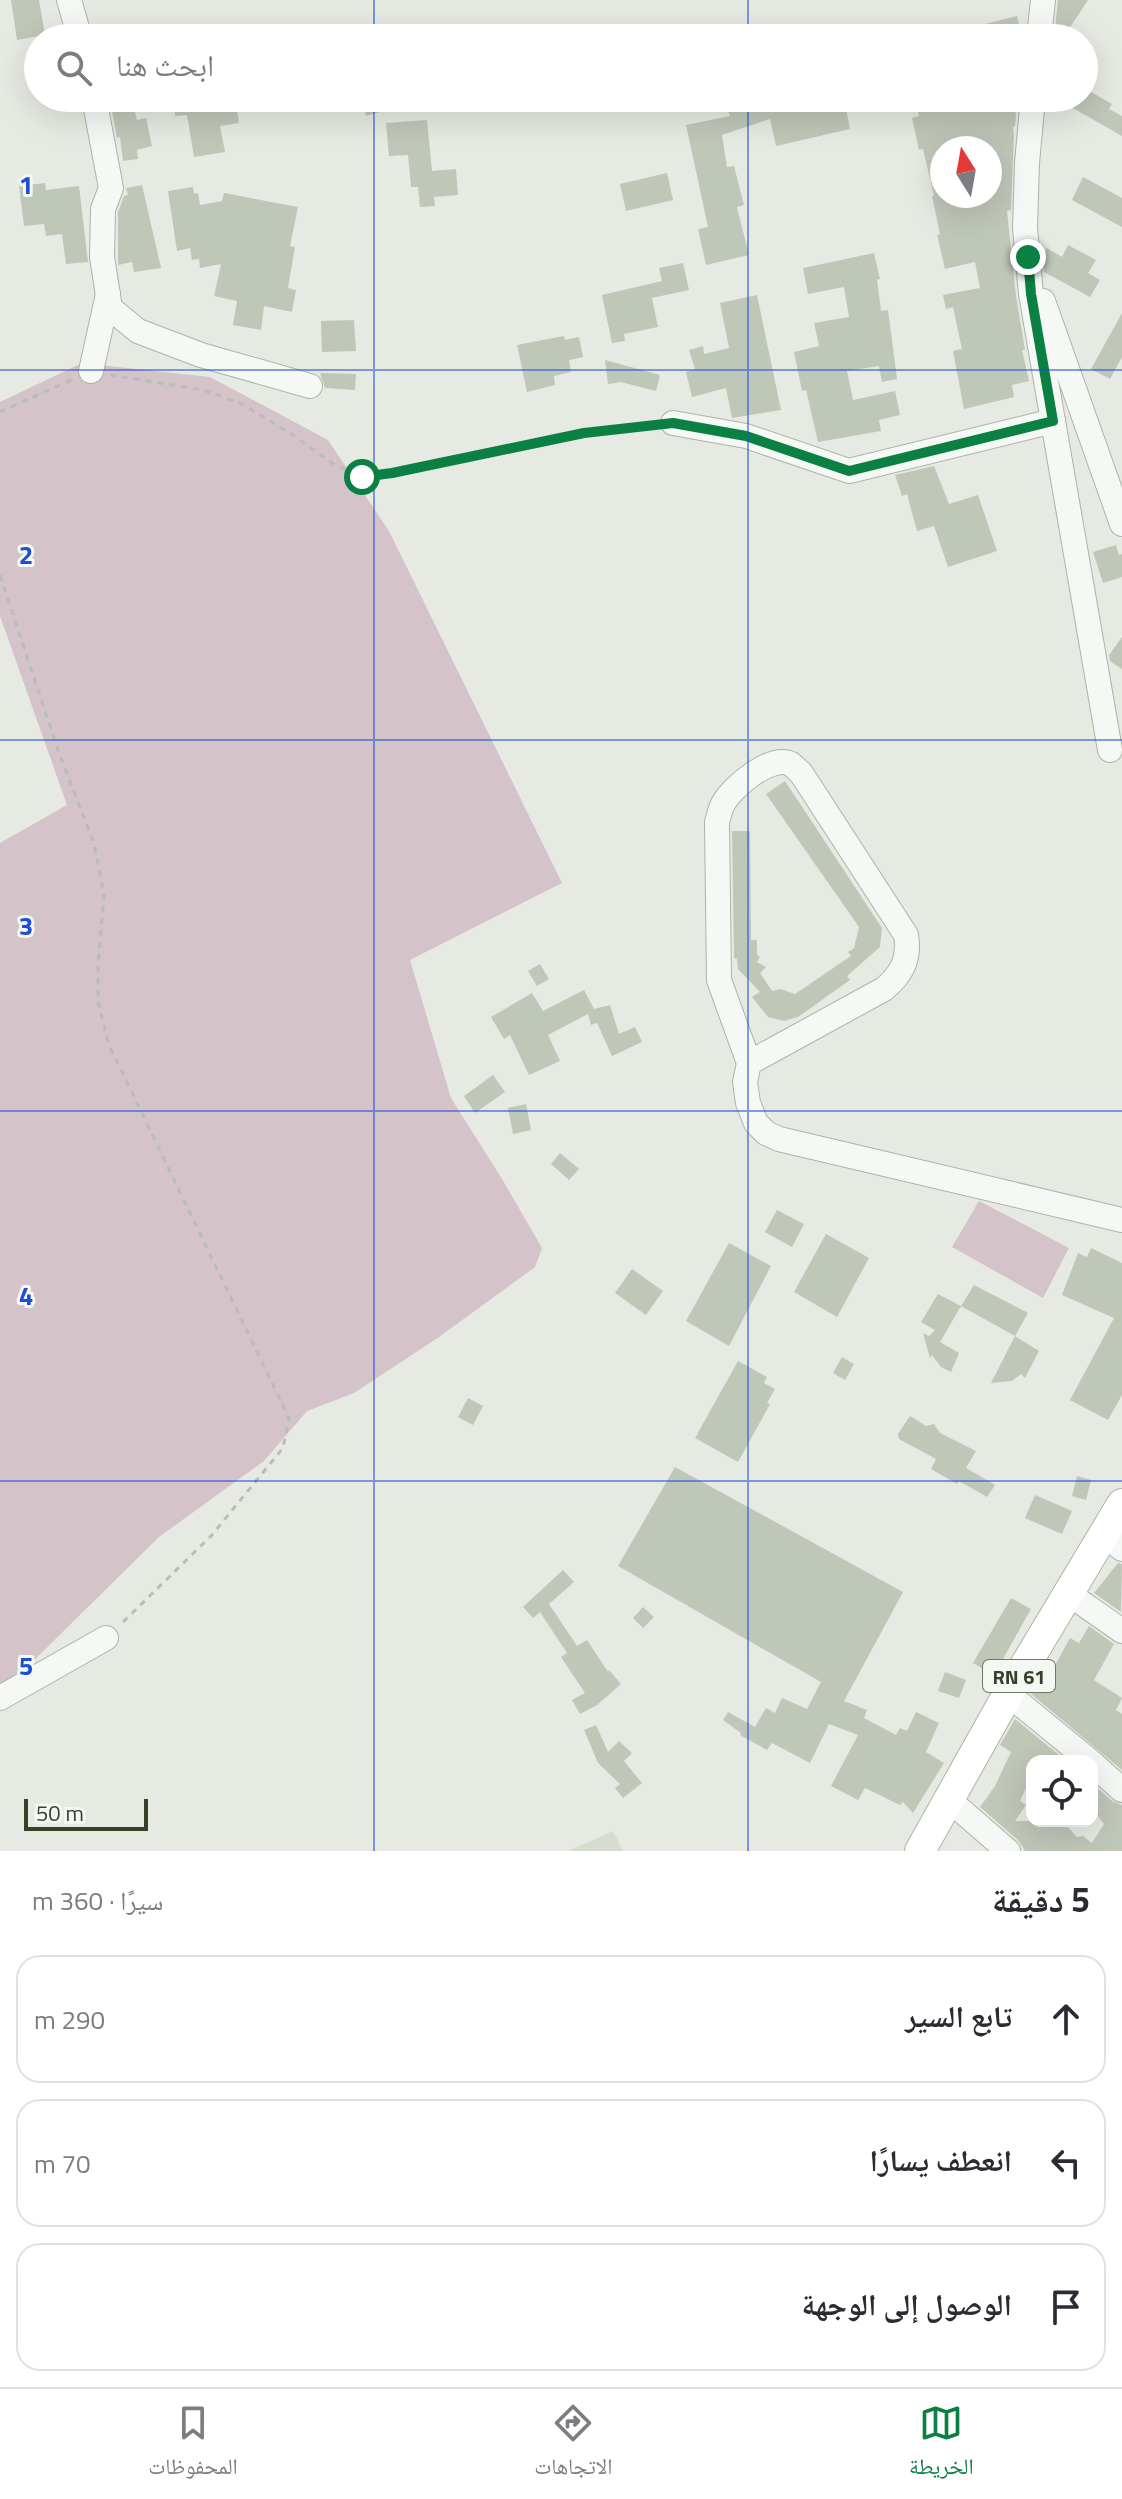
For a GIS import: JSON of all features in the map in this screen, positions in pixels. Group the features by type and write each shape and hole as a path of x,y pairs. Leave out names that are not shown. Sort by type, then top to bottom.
{"main road":[{"name":"RN 61","path":"920,1851 1008,1694 1069,1594 1114,1542 1122,1504"}],"street":[{"path":"69,0 76,24"},
{"path":"1040,24 1043,0"},
{"path":"97,112 111,188 103,209 102,257 110,308 138,331 201,355 310,386"},
{"path":"1032,112 1025,228 1031,294 1110,750"},
{"path":"1028,257 1122,524"},
{"path":"91,371 108,294"},
{"path":"673,423 746,436 849,471 1053,421"},
{"path":"749,1063 884,989 896,979 909,950 906,935 801,773 792,764 774,764 739,784 722,806 717,822 719,980 749,1063 745,1082 748,1103 756,1123 766,1133 779,1139 1122,1220"},
{"path":"1069,1594 1122,1631"},
{"path":"0,1698 106,1638"},
{"path":"1008,1694 1082,1755"},
{"path":"1098,1768 1122,1790"},
{"path":"948,1799 1008,1851"}],"path":[{"path":"0,412 91,371 203,390 242,404 335,465 362,477 584,433 673,423"},
{"path":"0,575 59,753 94,843 104,896 98,1002 109,1045 289,1418 283,1448 211,1536 106,1638"}],"shaded area":[{"path":"82,363 210,377 328,440 389,531 562,883 410,960 451,1098 542,1248 535,1267 439,1337 354,1393 307,1411 264,1461 159,1537 15,1679 0,1687 0,843 67,805 0,616 0,402"},
{"path":"979,1201 1069,1248 1043,1298 952,1247"},
{"path":"613,1831 623,1851 568,1851"}],"building":[{"path":"11,0 39,0 43,24 24,24 24,39 17,40"},
{"path":"1058,0 1088,0 1072,24 1056,24"},
{"path":"1017,16 1019,24 984,24"},
{"path":"1098,96 1112,104 1109,109 1122,116 1122,136 1080,112 1098,112"},
{"path":"112,112 135,112 137,120 146,118 152,146 137,150 138,159 123,161 120,137 117,138"},
{"path":"175,112 237,112 239,123 220,126 225,152 194,157 187,115 175,116"},
{"path":"728,112 847,112 850,129 776,146 770,119 722,135 727,167 734,166 744,205 737,207 749,255 706,265 698,229 708,227 686,125 730,116"},
{"path":"918,112 1015,112 1011,210 1007,211 1025,350 1022,350 1029,381 1012,385 1014,397 964,409 953,351 962,349 953,307 946,309 943,295 980,288 975,262 945,269 935,208 1002,208 1002,136 930,136 930,179 923,149 919,150 912,118 919,116"},
{"path":"427,120 432,171 456,169 458,195 434,197 435,206 420,207 418,187 411,187 408,155 389,156 386,123"},
{"path":"667,173 673,200 626,211 620,184"},
{"path":"1083,177 1122,198 1122,227 1072,200"},
{"path":"45,183 46,190 79,186 88,262 66,264 62,234 46,236 44,224 24,226 19,186"},
{"path":"142,185 161,268 134,272 132,262 118,265 118,212 124,196 128,195 126,188"},
{"path":"193,187 194,194 198,193 200,205 222,201 224,193 298,207 290,246 295,247 288,288 296,290 292,312 264,306 261,330 233,325 237,301 214,296 221,264 200,268 199,259 192,260 190,248 177,251 168,191"},
{"path":"1068,245 1096,260 1088,273 1100,280 1090,297 1044,272 1043,256 1047,248 1062,257"},
{"path":"874,253 880,279 877,280 881,311 888,310 897,379 882,382 879,366 847,371 853,400 895,391 900,415 879,420 881,431 818,442 794,352 819,346 814,323 849,317 844,287 808,294 803,268"},
{"path":"683,263 689,290 652,298 658,327 624,334 625,341 612,343 602,295 662,281 659,268"},
{"path":"757,295 781,410 732,418 726,388 692,397 686,372 695,369 689,350 703,346 704,354 729,348 720,303"},
{"path":"1122,313 1122,357 1110,379 1091,369"},
{"path":"354,320 356,351 322,352 321,321"},
{"path":"564,336 565,340 579,337 583,357 569,360 571,372 554,376 555,385 527,392 517,345"},
{"path":"605,360 660,375 656,391 621,382 608,384"},
{"path":"320,373 356,374 355,390 325,388"},
{"path":"934,466 949,504 978,495 997,551 948,567 934,526 917,531 907,494 902,496 895,475"},
{"path":"1116,545 1119,555 1122,554 1122,577 1103,583 1093,552"},
{"path":"1122,637 1122,669 1110,661 1109,655"},
{"path":"785,781 882,928 880,947 847,976 850,980 798,1017 784,1021 768,1017 752,997 760,992 738,969 737,959 734,958 732,831 750,831 751,940 757,940 757,955 760,957 757,962 766,967 760,973 772,991 781,989 795,994 851,956 848,952 854,948 859,927 766,794"},
{"path":"540,964 549,979 537,986 528,971"},
{"path":"584,990 594,1009 610,1005 619,1034 635,1027 642,1042 612,1056 597,1023 591,1025 588,1014 548,1035 560,1061 529,1075 510,1035 504,1039 491,1017 532,993 543,1011"},
{"path":"493,1075 505,1092 475,1113 464,1096"},
{"path":"526,1104 531,1130 513,1134 508,1108"},
{"path":"560,1153 579,1169 569,1180 551,1164"},
{"path":"777,1210 804,1224 792,1247 765,1232"},
{"path":"826,1234 869,1258 837,1317 794,1292"},
{"path":"729,1243 771,1266 729,1346 686,1321"},
{"path":"1091,1248 1122,1263 1122,1395 1108,1420 1070,1400 1114,1318 1062,1295 1078,1253 1087,1257"},
{"path":"632,1269 663,1291 646,1315 615,1293"},
{"path":"974,1285 1028,1313 1015,1336 961,1306"},
{"path":"938,1294 961,1306 940,1342 959,1353 951,1372 941,1367 932,1355 930,1358 923,1333 929,1336 935,1330 921,1322"},
{"path":"1015,1336 1039,1351 1025,1378 1021,1374 1012,1381 991,1383"},
{"path":"842,1357 854,1364 845,1380 833,1373"},
{"path":"738,1361 767,1377 764,1383 775,1389 738,1462 695,1438"},
{"path":"468,1398 483,1406 473,1425 458,1417"},
{"path":"910,1416 926,1426 934,1424 940,1433 976,1451 966,1468 995,1485 987,1497 931,1469 936,1459 899,1439 898,1434"},
{"path":"675,1467 903,1592 844,1701 867,1710 864,1718 896,1735 900,1728 907,1731 916,1712 939,1723 926,1752 944,1763 913,1813 903,1802 900,1805 865,1788 858,1800 831,1786 858,1735 829,1724 810,1763 772,1743 767,1750 740,1735 723,1720 728,1712 755,1727 766,1708 775,1713 782,1698 807,1709 821,1682 618,1566"},
{"path":"1077,1476 1091,1480 1086,1500 1072,1496"},
{"path":"1035,1495 1072,1511 1062,1534 1025,1518"},
{"path":"1118,1563 1122,1564 1121,1612 1094,1593"},
{"path":"563,1570 574,1582 549,1604 577,1646 587,1640 608,1672 621,1684 597,1705 580,1714 572,1700 585,1693 561,1657 567,1653 540,1612 533,1618 523,1607"},
{"path":"1011,1598 1031,1609 994,1675 973,1663"},
{"path":"643,1607 654,1617 643,1628 633,1618"},
{"path":"1089,1626 1114,1644 1094,1680 1122,1698 1116,1710 1122,1714 1122,1770 1030,1693 1047,1665 1053,1669 1070,1638 1079,1643"},
{"path":"945,1672 966,1680 959,1698 938,1691"},
{"path":"1015,1719 1059,1755 1026,1755 1026,1788 1020,1801 1026,1805 1015,1821 1026,1821 1026,1827 1068,1827 1077,1837 1083,1836 1092,1843 1104,1824 1098,1816 1098,1788 1122,1805 1122,1851 1025,1851 1018,1840 980,1807 995,1786 1011,1752 1000,1745"},
{"path":"596,1725 608,1752 619,1741 632,1753 624,1761 642,1783 623,1798 615,1788 620,1784 598,1763 584,1730"}],"route":[{"path":"362,477 584,433 673,423 746,436 849,471 1053,421 1031,294 1028,257"}]}
